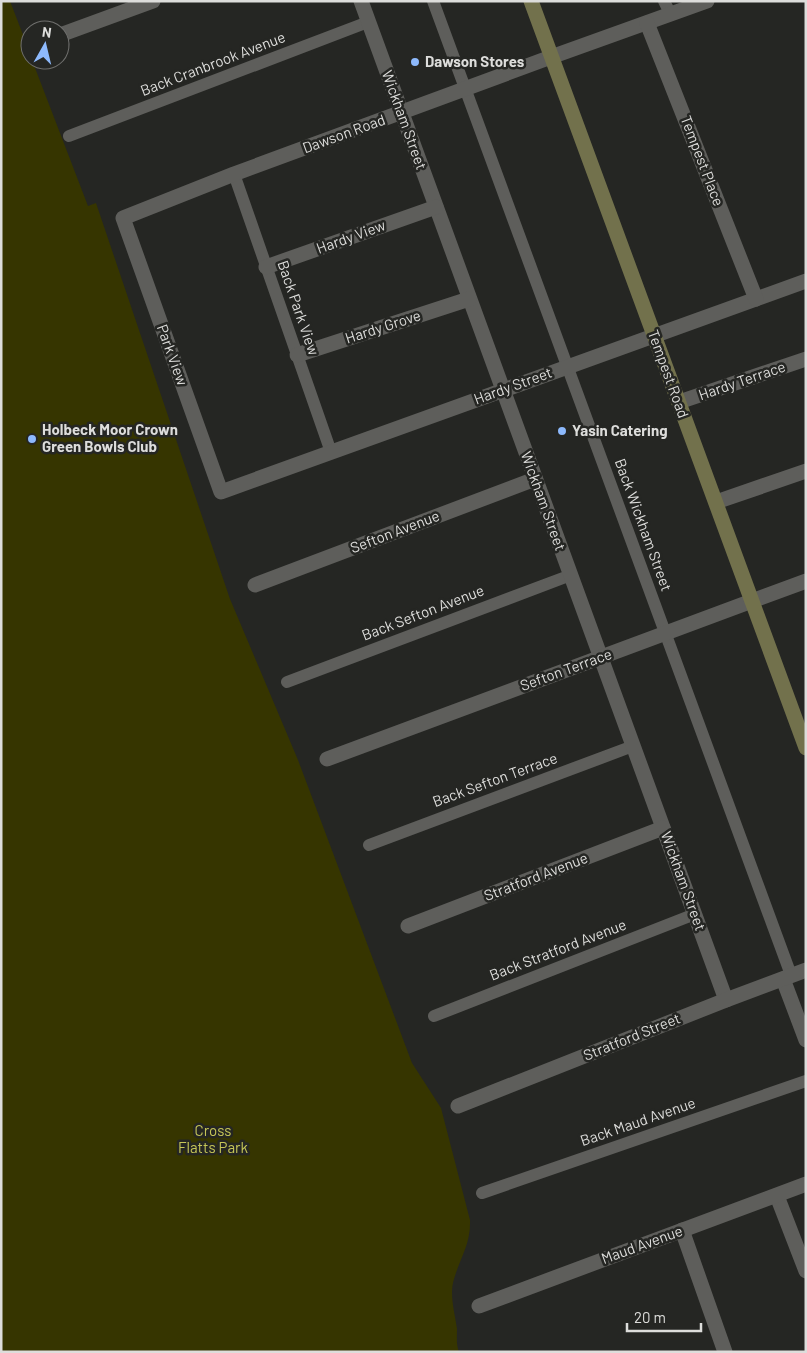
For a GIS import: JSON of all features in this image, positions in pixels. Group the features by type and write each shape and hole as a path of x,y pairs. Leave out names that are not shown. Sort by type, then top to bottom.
{"street":[{"path":"70,31 153,1"},
{"name":"Wickham Street","path":"361,1 726,1000"},
{"name":"Tempest Road","path":"531,1 806,748"},
{"name":"Dawson Road","path":"122,218 234,174 648,23 668,8 707,1"},
{"name":"Tempest Place","path":"648,23 756,299"},
{"name":"Hardy View","path":"266,267 436,207"},
{"name":"Park View","path":"122,218 221,492"},
{"name":"Hardy Street","path":"221,492 806,281"},
{"name":"Hardy Grove","path":"297,355 470,299"},
{"name":"Hardy Terrace","path":"679,402 806,359"},
{"path":"716,502 806,471"},
{"name":"Sefton Avenue","path":"255,585 535,479"},
{"name":"Sefton Terrace","path":"326,759 806,581"},
{"name":"Stratford Avenue","path":"408,926 663,828"},
{"path":"793,974 806,1040"},
{"name":"Stratford Street","path":"458,1106 793,974"},
{"name":"Maud Avenue","path":"479,1306 806,1184"},
{"path":"777,1196 806,1271"},
{"path":"682,1230 725,1352"}],"lane":[{"name":"Back Wickham Street","path":"434,1 793,974"},
{"name":"Back Cranbrook Avenue","path":"69,136 368,22"},
{"name":"Back Park View","path":"234,174 331,452"},
{"name":"Back Sefton Avenue","path":"287,682 571,575"},
{"name":"Back Sefton Terrace","path":"369,845 633,746"},
{"name":"Back Stratford Avenue","path":"434,1016 694,914"},
{"name":"Back Maud Avenue","path":"482,1193 806,1081"}],"green space":[{"name":"Cross Flatts Park","path":"1,1 10,1 20,27 20,70 36,70 88,206 96,203 230,599 298,760 412,1063 441,1108 470,1220 470,1229 452,1291 459,1352 1,1352"}],"place":[{"name":"Dawson Stores","path":"415,62"},
{"name":"Yasin Catering","path":"562,431"},
{"name":"Holbeck Moor Crown Green Bowls Club","path":"32,439"}]}
